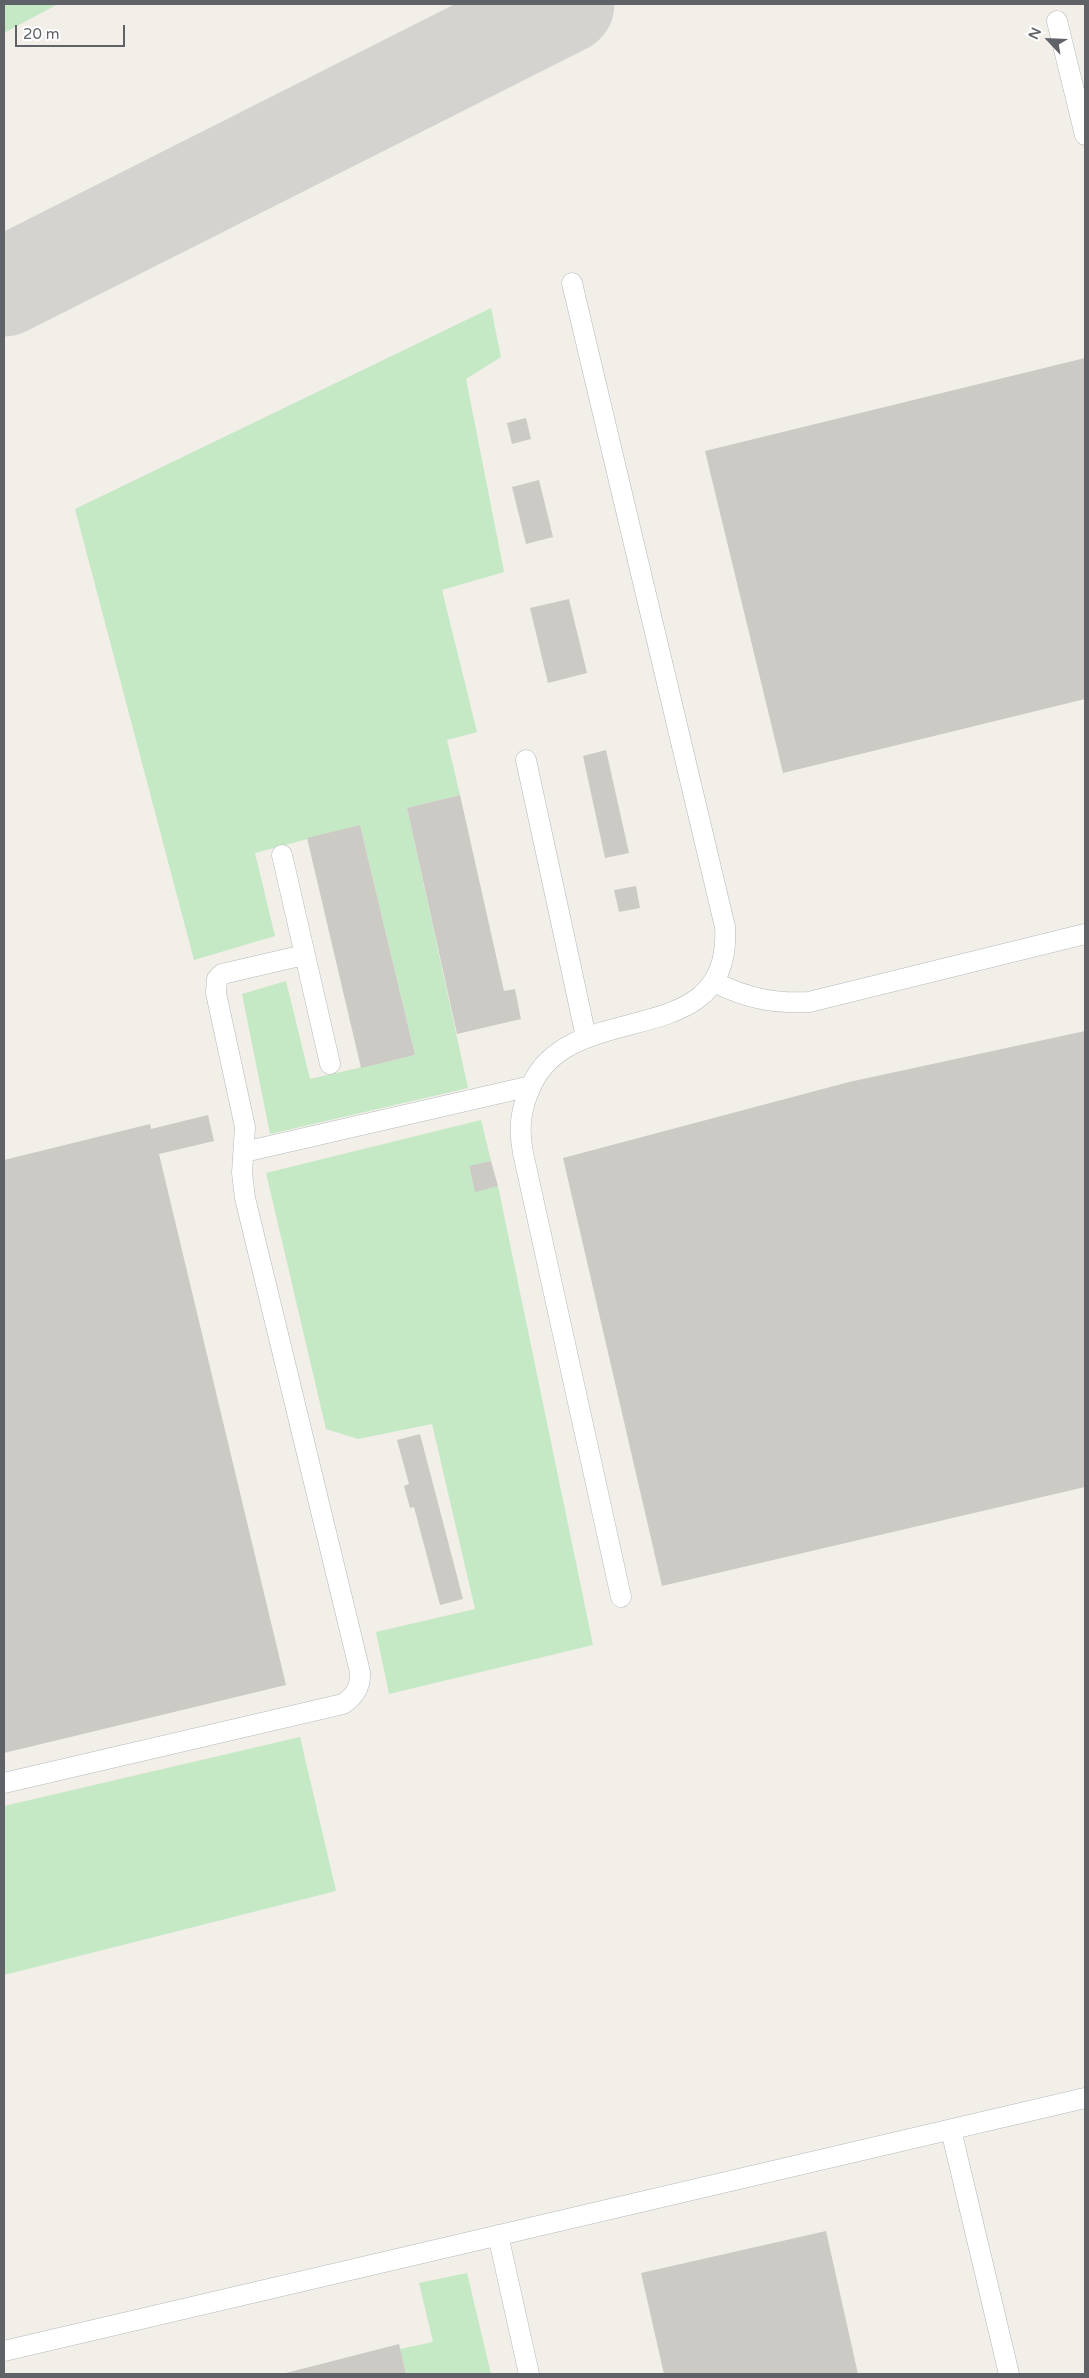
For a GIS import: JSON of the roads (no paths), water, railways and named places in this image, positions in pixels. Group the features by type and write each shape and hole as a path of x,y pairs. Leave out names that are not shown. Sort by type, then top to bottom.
{"lane":[{"path":"1057,21 1085,135"},
{"path":"572,283 725,927 726,946 722,965 714,982 701,997 685,1008 668,1015 586,1037 566,1046 549,1059 536,1076 520,1114 522,1153 621,1597"},
{"path":"526,760 586,1037"},
{"path":"282,855 330,1064"},
{"path":"714,982 736,993 759,1000 784,1004 809,1002 1085,934"},
{"path":"4,1783 343,1704 351,1699 360,1682 360,1672 245,1198 242,1173 245,1127 216,993 217,979 227,972 304,955"},
{"path":"244,1152 531,1086"},
{"path":"4,2350 1085,2098"},
{"path":"951,2130 1009,2374"},
{"path":"498,2235 529,2374"}]}
